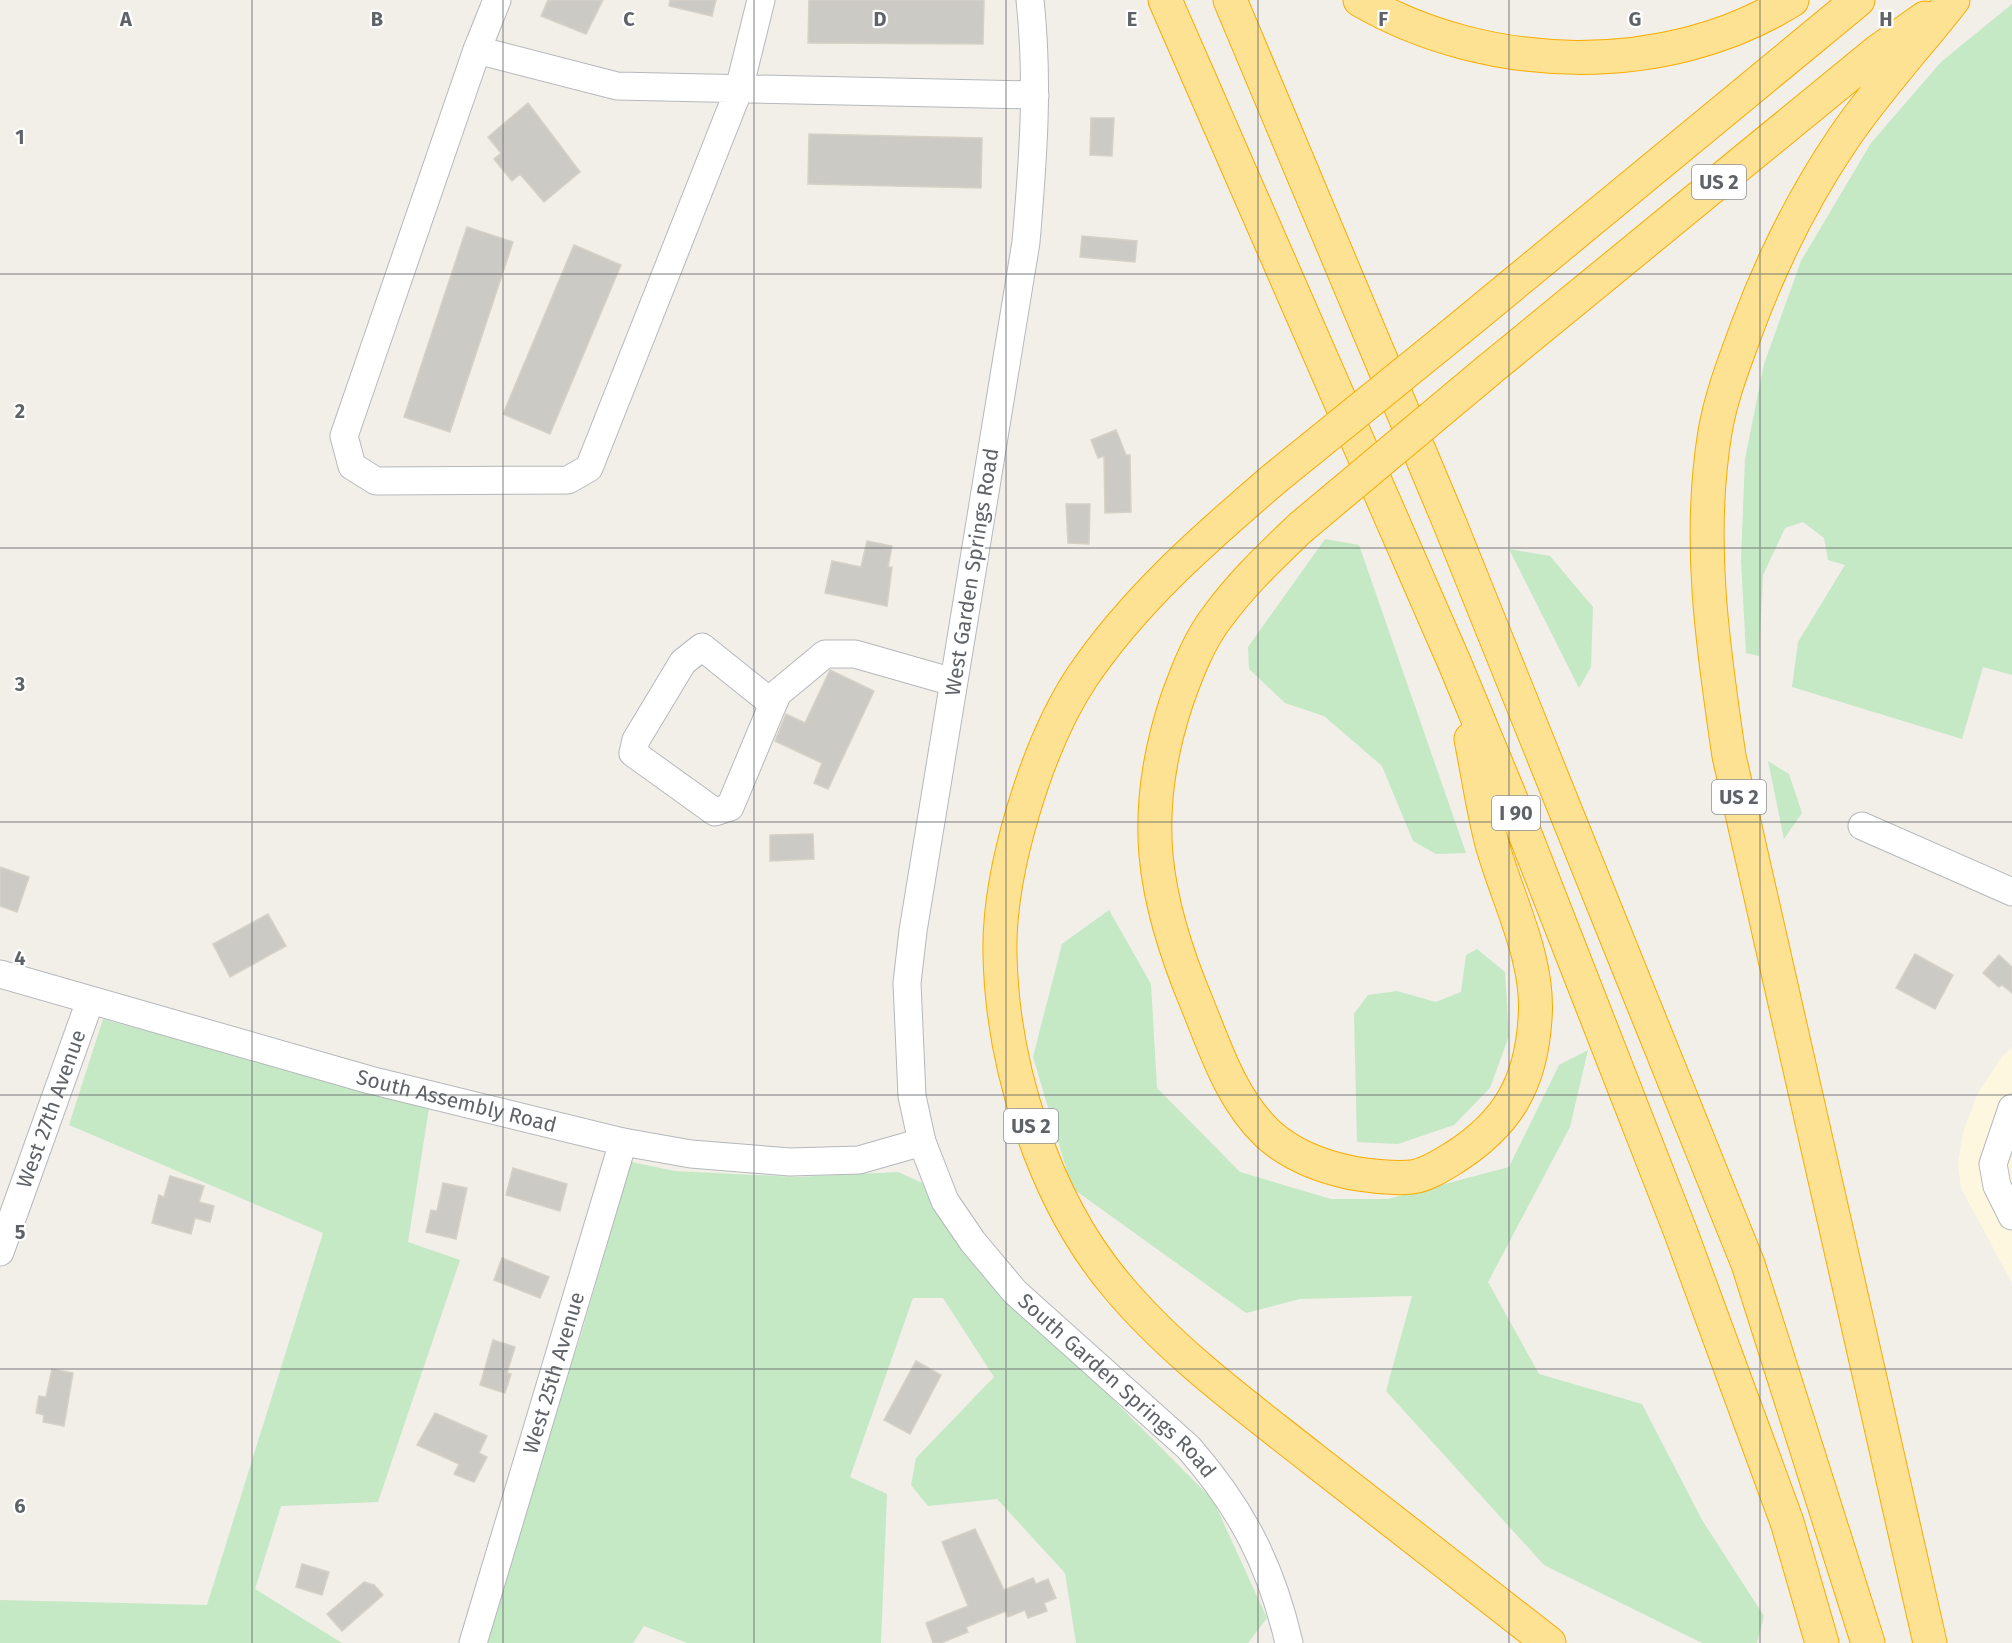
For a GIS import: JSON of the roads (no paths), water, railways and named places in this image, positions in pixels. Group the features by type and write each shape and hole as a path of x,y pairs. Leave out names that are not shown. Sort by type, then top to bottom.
{"highway":[{"name":"I 90","path":"1165,0 1455,664 1681,1233 1786,1522 1822,1643"},
{"name":"I 90","path":"1230,0 1450,524 1748,1264 1868,1643"},
{"path":"1360,0 1384,14 1446,37 1537,57 1594,58 1666,49 1722,35 1770,14 1792,0"},
{"name":"US 2","path":"1549,1643 1288,1440 1152,1326 1115,1284 1081,1238 1057,1192 1034,1138 1019,1083 1004,1009 999,951 1007,878 1023,810 1051,739 1082,678 1143,600 1195,546 1858,0"},
{"name":"US 2","path":"1455,664 1492,843 1530,964 1536,996 1531,1052 1521,1084 1509,1110 1466,1150 1440,1167 1416,1177 1379,1176 1338,1170 1298,1154 1268,1133 1247,1111 1228,1079 1192,991 1160,896 1154,851 1155,789 1166,734 1186,675 1215,619 1251,575 1300,528 1877,51 1952,0"},
{"name":"US 2","path":"1930,1643 1729,756 1711,633 1707,535 1715,431 1735,361 1766,277 1803,202 1844,137 1952,0"}],"street":[{"path":"497,0 477,50 344,436 352,466 376,481 568,480 589,468 739,89 760,0"},
{"name":"West Garden Springs Road","path":"922,1142 912,1096 907,983 913,931 1026,242 1036,128 1035,48 1030,0"},
{"path":"477,50 617,86 1035,95"},
{"path":"773,704 702,647 683,662 636,740 633,753 715,812 730,807 778,693 825,654 855,654 953,682"},
{"path":"1862,826 2012,892"},
{"name":"South Assembly Road","path":"0,974 370,1080 623,1142 691,1154 790,1162 859,1160 922,1142"},
{"name":"West 27th Avenue","path":"0,1252 90,1001"},
{"path":"2012,1108 2003,1168 1996,1186 2012,1216"},
{"name":"West 25th Avenue","path":"473,1643 623,1142"},
{"name":"South Garden Springs Road","path":"922,1142 945,1201 973,1242 1015,1292 1189,1448 1215,1478 1242,1518 1268,1570 1289,1643"}]}
